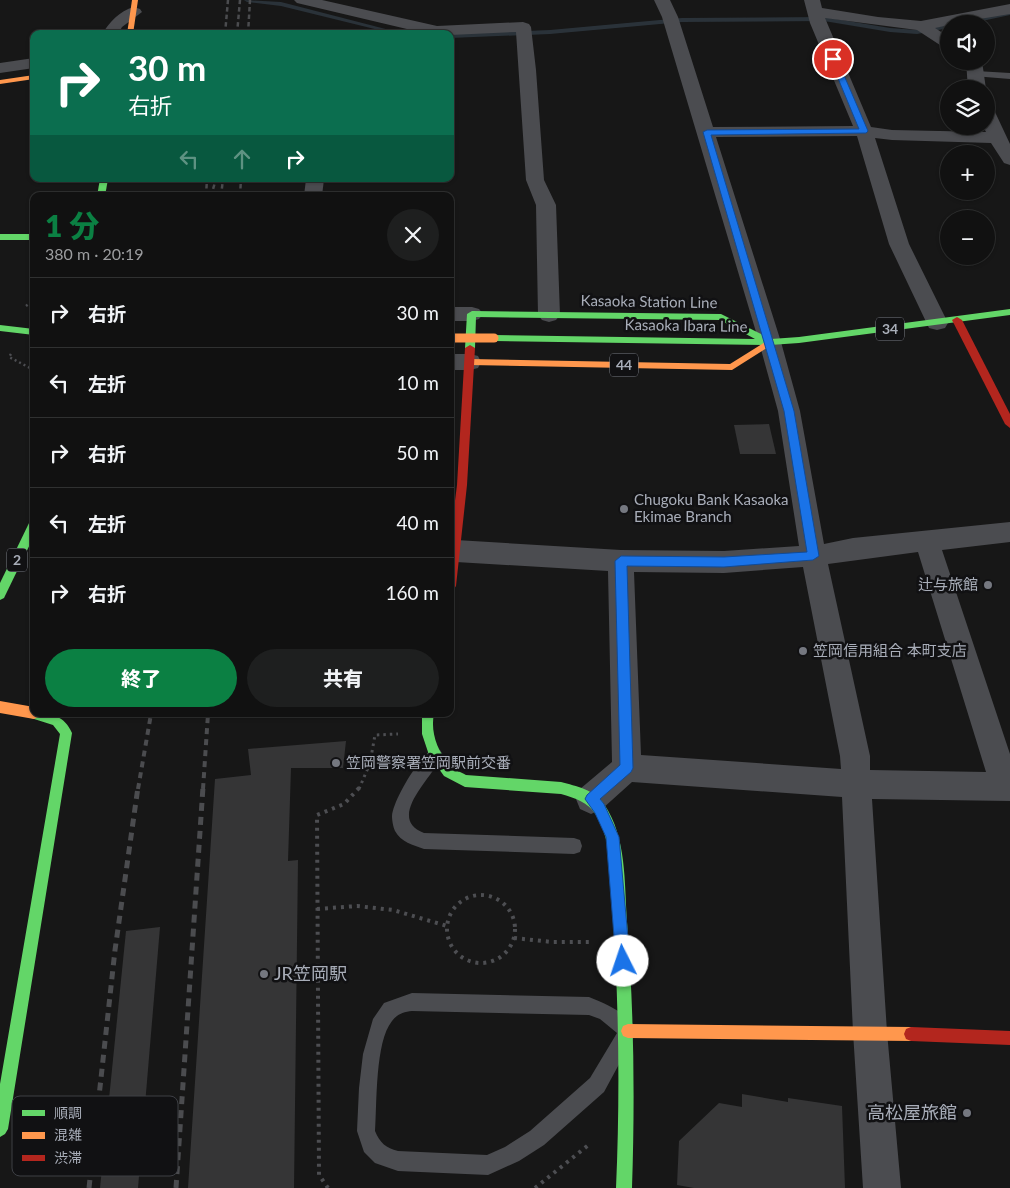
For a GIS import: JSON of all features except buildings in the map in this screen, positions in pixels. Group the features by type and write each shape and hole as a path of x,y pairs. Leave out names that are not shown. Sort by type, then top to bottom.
{"main road":[{"path":"131,30 134,6"},
{"path":"0,82 30,78"},
{"path":"0,237 30,238"},
{"name":"Kasaoka Ibara Line","path":"454,338 770,342 937,323 1010,312"},
{"path":"454,563 456,551 460,362 472,314"},
{"name":"Kasaoka Station Line","path":"472,314 721,317 770,342"},
{"path":"957,320 1010,424"},
{"path":"0,328 30,332"},
{"name":"44","path":"460,362 732,367 770,342"},
{"name":"2","path":"0,595 30,532"},
{"path":"0,706 30,713"},
{"path":"0,1124 66,733 47,717"},
{"path":"427,717 428,734 435,755 448,772 465,781 562,788 591,799 600,808 612,837 628,1031 624,1188"},
{"path":"628,1031 870,1032 1010,1038"}],"street":[{"path":"302,0 385,26 419,30"},
{"path":"662,0 672,22 707,132 789,411 813,556 854,756 870,1032 882,1188"},
{"path":"112,30 134,6"},
{"path":"815,12 925,29 1010,9"},
{"path":"815,12 864,131 898,244 937,323"},
{"path":"454,31 523,28 534,180 546,205 549,315"},
{"path":"925,29 940,38"},
{"path":"0,68 30,64"},
{"path":"707,132 864,131 900,135 997,138"},
{"path":"995,133 1010,159"},
{"path":"454,314 472,314"},
{"path":"456,551 621,561 724,562 813,556 853,549 1010,532"},
{"path":"591,799 626,768 857,784 1008,787 927,542"},
{"path":"621,561 626,768"}],"lane":[{"path":"976,74 1010,76"},
{"path":"435,755 400,809 398,822 403,832 413,839 424,841 574,846"},
{"path":"412,1002 589,1006 606,1013 628,1031 597,1085 537,1138 504,1158 488,1165 398,1161 382,1156 371,1145 366,1131 375,1035 384,1016 395,1006 412,1002"}],"path":[{"path":"26,306 30,303"},
{"path":"9,357 30,368"},
{"path":"328,1188 319,1175 317,815 333,811 351,800 366,778 375,736 406,734"},
{"path":"476,893 487,893 497,897 506,904 512,914 515,926 514,938 509,949 501,957 481,964 470,963 460,957 453,949 448,938 447,926 450,914 465,897 476,893"},
{"path":"317,910 357,906 393,910 447,926"},
{"path":"514,938 552,942 598,942"},
{"path":"535,1188 596,1139"}],"waterway":[{"path":"247,0 281,4 386,30"},
{"path":"995,16 1010,13"},
{"path":"454,36 550,32 682,20 824,19 890,30 917,32 940,28"}],"railway":[{"path":"225,30 228,0"},
{"path":"237,30 240,0"},
{"path":"248,30 250,0"},
{"path":"206,192 207,182"},
{"path":"212,192 215,182"},
{"path":"221,192 223,182"},
{"path":"240,192 241,182"},
{"path":"138,789 150,717"},
{"path":"203,789 208,717"},
{"path":"99,1096 115,950 138,787"},
{"path":"178,1158 203,787"},
{"path":"89,1188 90,1176"},
{"path":"176,1188 177,1176"}],"traffic: fast":[{"path":"102,192 103,182"},
{"path":"0,237 30,237"},
{"path":"494,338 770,342 799,340 1010,312"},
{"path":"470,348 472,314 721,317 770,342"},
{"path":"0,328 30,332"},
{"path":"0,595 30,532"},
{"path":"0,1129 66,733 57,721 44,717"},
{"path":"427,718 428,734 435,755 448,772 465,781 561,788 572,791 583,795 597,805 607,821 617,861 624,984 626,1086 624,1188"}],"traffic: slow":[{"path":"131,30 135,0"},
{"path":"0,82 30,78"},
{"path":"454,338 494,338"},
{"path":"470,362 732,367 770,342"},
{"path":"0,707 30,712"},
{"path":"628,1031 911,1034"}],"traffic: jam":[{"path":"957,320 1010,424"},
{"path":"454,552 462,485 470,348"},
{"path":"911,1034 1010,1038"}],"place":[{"name":"Chugoku Bank Kasaoka Ekimae Branch","path":"624,509"},
{"name":"辻与旅館","path":"988,585"},
{"name":"笠岡信用組合 本町支店","path":"803,651"},
{"name":"笠岡警察署笠岡駅前交番","path":"336,763"},
{"name":"JR笠岡駅","path":"264,974"},
{"name":"高松屋旅館","path":"967,1113"}],"route":[{"path":"623,961 612,837 600,808 591,799 626,768 621,561 724,562 813,556 789,411 707,132 864,131 833,59"}]}
